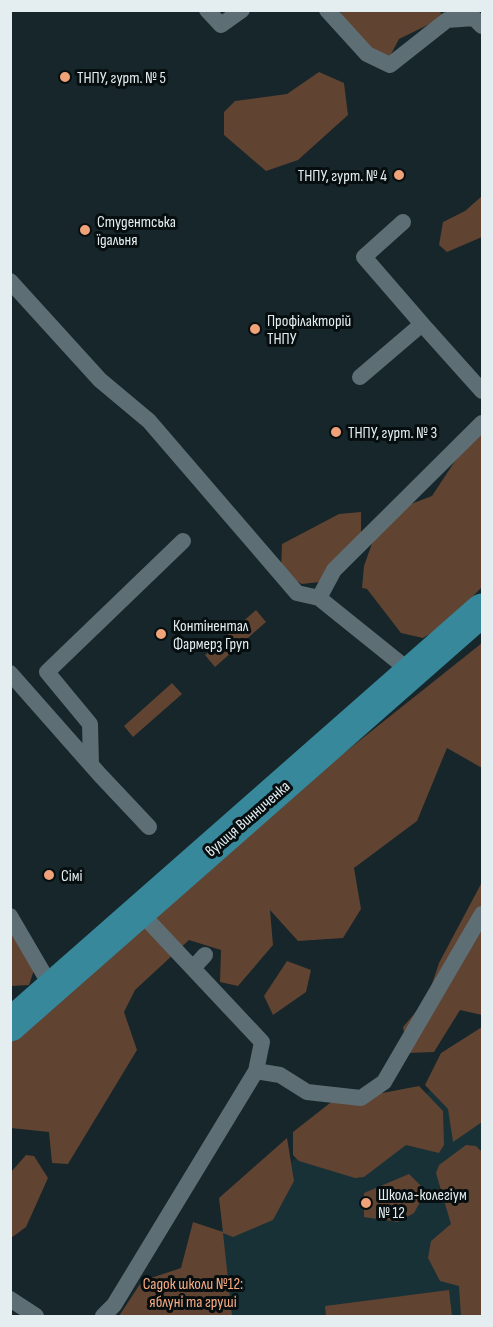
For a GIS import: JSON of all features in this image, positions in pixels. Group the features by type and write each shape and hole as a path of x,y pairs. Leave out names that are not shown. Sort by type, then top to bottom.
{"main road":[{"name":"вулиця Винниченка","path":"10,1025 483,610"}],"lane":[{"path":"207,10 221,26 242,10"},
{"path":"327,10 367,54 390,65 447,20 474,18 483,27"},
{"path":"403,222 364,257 483,391"},
{"path":"10,281 99,380 149,422 297,593 319,598 411,672"},
{"path":"360,377 422,324"},
{"path":"319,598 334,570 483,423"},
{"path":"91,765 90,724 47,672 183,541"},
{"path":"10,674 149,827"},
{"path":"103,1317 114,1305 256,1071 262,1042 140,911"},
{"path":"256,1071 280,1075 307,1092 361,1098 384,1082 483,914"},
{"path":"10,916 52,988"},
{"path":"193,968 205,955"},
{"path":"10,1299 36,1317"}],"shaded area":[{"name":"Школа-колегіум № 12","path":"482,1055 482,1316 139,1316 138,1311 307,1147 355,1145 469,1062"}],"green space":[{"path":"341,11 440,11 442,18 399,39 388,60 367,54 341,18"},
{"path":"319,72 344,83 348,115 298,160 266,171 224,135 224,112 235,101 287,94"},
{"path":"482,196 482,237 447,252 439,245 443,222 465,211"},
{"path":"482,432 482,587 443,626 423,638 401,633 367,589 362,588 364,566 382,515 432,496 457,458"},
{"path":"361,512 361,541 337,580 302,584 281,572 282,544 339,514"},
{"path":"256,610 266,622 215,667 205,655"},
{"path":"482,643 482,768 447,748 417,821 354,868 361,909 343,938 298,941 270,910 273,945 238,986 220,982 221,950 189,940 135,990 124,1012 137,1050 68,1164 52,1163 49,1132 11,1128 10,1036 187,878"},
{"path":"172,683 182,694 133,737 124,726"},
{"path":"482,882 482,1015 460,1010 434,1052 408,1053 403,1027 427,999 439,963"},
{"path":"10,927 34,970 29,985 11,986"},
{"path":"287,961 311,970 306,992 273,1015 264,996"},
{"path":"482,1027 482,1122 453,1142 448,1109 425,1085 441,1053"},
{"path":"419,1086 443,1111 444,1145 439,1153 406,1145 364,1177 355,1178 299,1161 293,1155 293,1132 330,1103"},
{"name":"Садок школи №12: яблуні та груші","path":"287,1138 294,1181 273,1220 233,1237 223,1233 232,1316 119,1316 142,1281 181,1268 193,1222 223,1232 219,1198"},
{"path":"466,1145 476,1146 482,1152 482,1316 461,1316 459,1286 440,1281 428,1258 431,1241 451,1224 436,1173 439,1165"},
{"path":"26,1155 34,1156 48,1178 26,1227 11,1238 11,1172"},
{"path":"409,1174 426,1191 414,1213 398,1222 364,1217 364,1193"},
{"path":"449,1290 452,1316 326,1316 325,1306"}],"place":[{"name":"ТНПУ, гурт. № 5","path":"65,77"},
{"name":"ТНПУ, гурт. № 4","path":"399,175"},
{"name":"Студентська їдальня","path":"85,230"},
{"name":"Профілакторій ТНПУ","path":"255,329"},
{"name":"ТНПУ, гурт. № 3","path":"336,432"},
{"name":"Контінентал Фармерз Груп","path":"161,634"},
{"name":"Сімі","path":"49,875"},
{"name":"Школа-колегіум № 12","path":"366,1203"}]}
